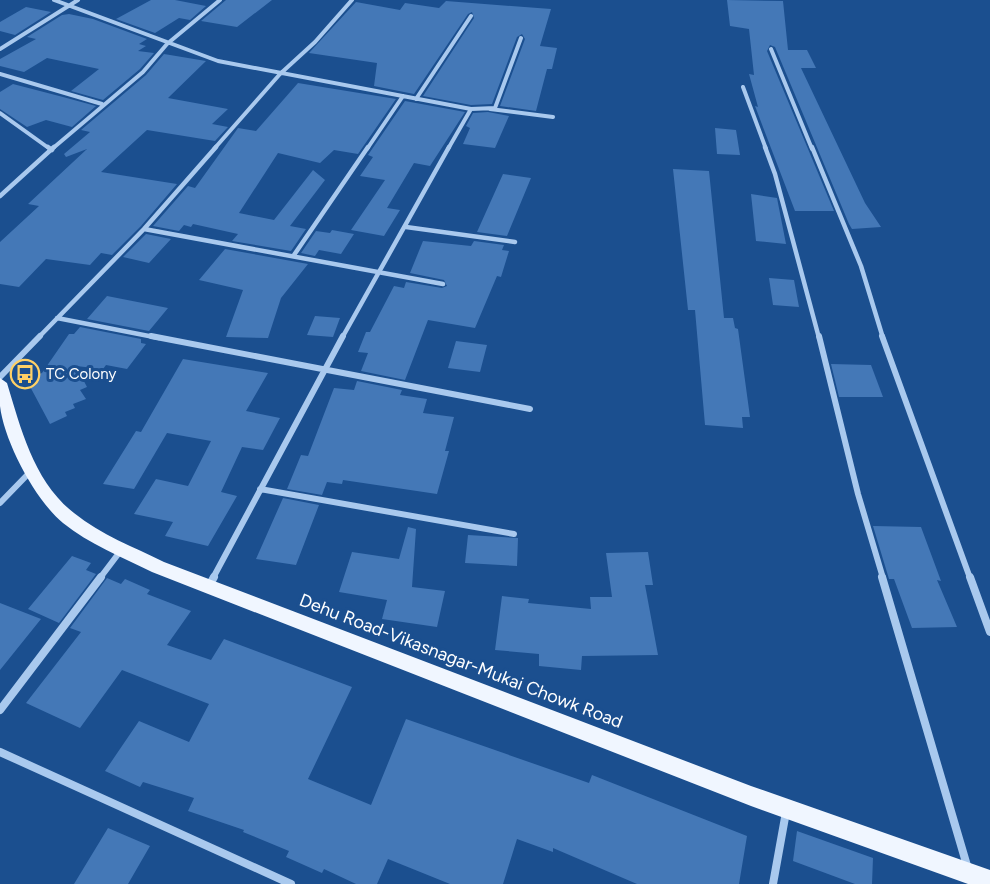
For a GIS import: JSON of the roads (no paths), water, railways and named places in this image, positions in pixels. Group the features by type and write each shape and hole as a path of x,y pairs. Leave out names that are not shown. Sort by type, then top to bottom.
{"main road":[{"name":"Dehu Road-Vikasnagar-Mukai Chowk Road","path":"1,387 32,470 39,484 57,508 80,526 158,567 787,809 990,881"}],"street":[{"path":"54,0 167,44 227,63 471,109 553,117"},
{"path":"0,49 78,0"},
{"path":"0,196 102,104 143,72 167,44 220,0"},
{"path":"1,387 57,318 144,229 280,74 315,42 352,0"},
{"path":"416,99 471,16"},
{"path":"489,109 495,108 499,100 521,38"},
{"path":"771,49 861,266 877,321 990,632"},
{"path":"0,74 102,104"},
{"path":"743,87 781,195 805,280 858,494 969,872"},
{"path":"294,255 403,96"},
{"path":"208,586 323,371 471,109"},
{"path":"0,112 52,150"},
{"path":"405,227 515,242"},
{"path":"144,229 443,284"},
{"path":"57,318 530,410"},
{"path":"0,503 32,470"},
{"path":"260,489 514,534"},
{"path":"0,710 122,548"},
{"path":"0,752 291,884"},
{"path":"773,884 787,809"}],"place":[{"name":"TC Colony","path":"25,374"}]}
